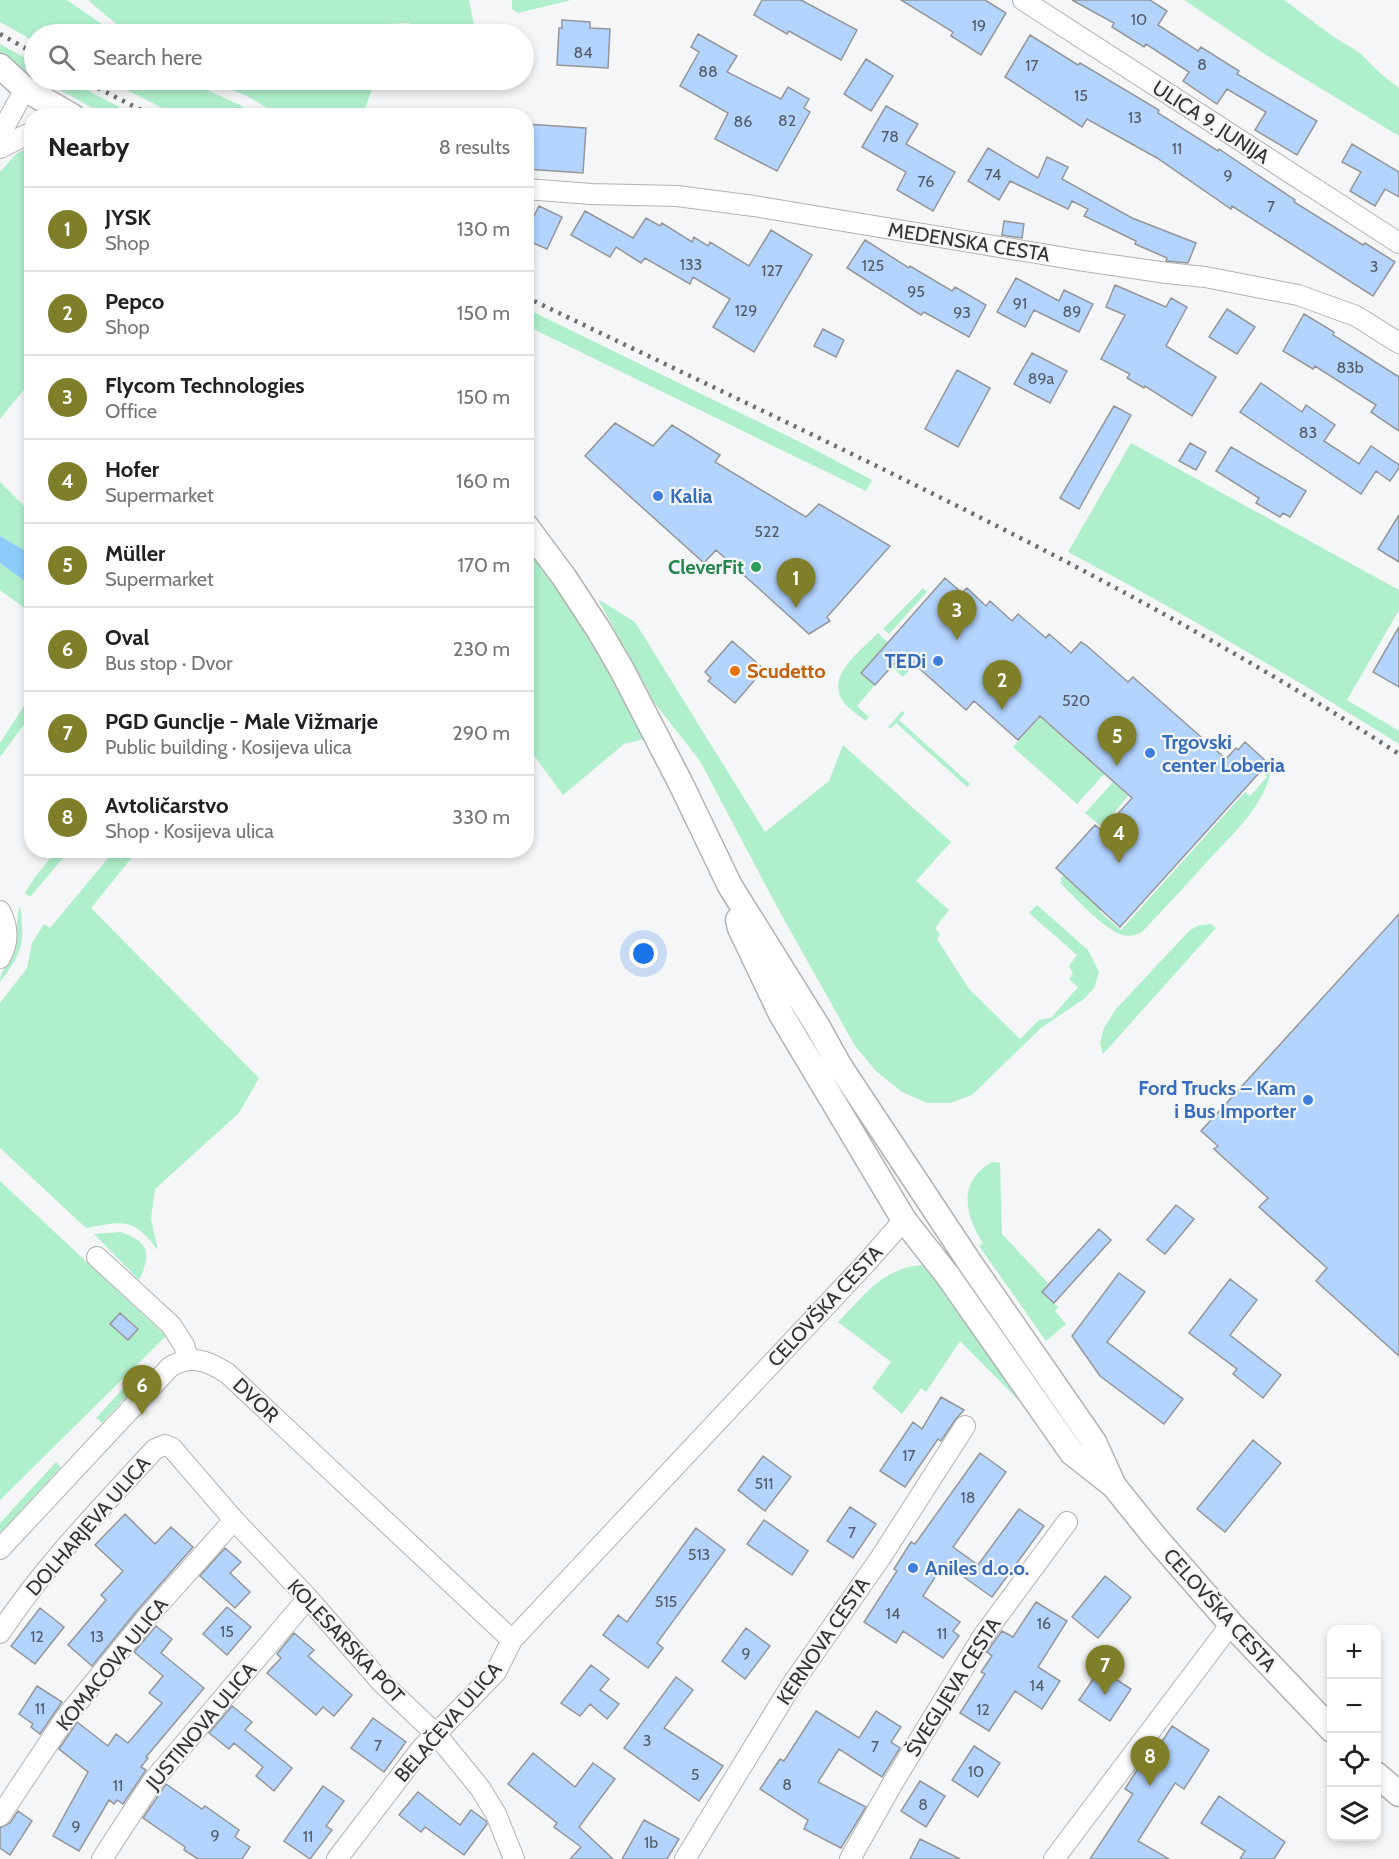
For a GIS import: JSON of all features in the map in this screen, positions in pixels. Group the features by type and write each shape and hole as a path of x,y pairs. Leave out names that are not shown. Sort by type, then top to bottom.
{"main road":[{"path":"0,66 24,88"},
{"path":"0,87 24,89"},
{"path":"27,90 58,108"},
{"path":"534,537 582,605 622,670 681,784 729,886 740,928 781,1014 904,1220 926,1196"},
{"name":"CELOVŠKA CESTA","path":"729,886 818,1027 839,1065 1094,1442 1114,1486"},
{"name":"CELOVŠKA CESTA","path":"904,1220 948,1276 1072,1453 1114,1486 1231,1624 1327,1725"},
{"path":"1381,1778 1399,1794"}],"street":[{"name":"ULICA 9. JUNIJA","path":"1023,0 1399,243"},
{"path":"0,135 24,90"},
{"path":"0,148 24,136"},
{"name":"MEDENSKA CESTA","path":"534,190 591,194 677,196 743,204 1084,261 1205,277 1298,295 1356,316 1399,343"},
{"path":"0,911 7,933 0,958"},
{"name":"CELOVŠKA CESTA","path":"512,1640 859,1271 904,1220"},
{"path":"0,1549 170,1367 188,1359 184,1345 171,1325 97,1257"},
{"name":"DVOR","path":"188,1359 209,1362 227,1373 512,1640"},
{"name":"KERNOVA CESTA","path":"685,1859 791,1686 881,1557 965,1426"},
{"name":"KOLESARSKA POT","path":"155,1449 165,1445 172,1448 381,1682 436,1734 489,1799 514,1859"},
{"name":"DOLHARJEVA ULICA","path":"0,1633 72,1539 155,1449"},
{"name":"KOMACOVA ULICA","path":"0,1816 66,1717 144,1621 234,1520"},
{"name":"ŠVEGLJEVA CESTA","path":"850,1859 894,1781 983,1636 1067,1522"},
{"name":"JUSTINOVA ULICA","path":"102,1859 152,1782 308,1598"},
{"path":"1054,1859 1231,1624"},
{"name":"BELAČEVA ULICA","path":"337,1859 421,1749 496,1672 512,1640"}],"green space":[{"path":"0,0 67,0 102,24 24,24 24,35 0,22"},
{"path":"88,0 469,0 474,24 409,23 116,24"},
{"path":"512,0 571,0 518,13 512,9"},
{"path":"1184,0 1284,0 1360,53 1399,88 1399,136 1266,55"},
{"path":"0,44 24,57 24,70 0,57"},
{"path":"60,90 86,90 121,108 92,108"},
{"path":"127,90 207,90 244,108 162,108"},
{"path":"232,90 372,90 365,108 267,108"},
{"path":"24,150 24,390 0,419 0,172 16,154"},
{"path":"534,312 806,445 872,480 866,491 534,329"},
{"path":"1131,443 1399,590 1399,610 1347,700 1399,731 1399,744 1235,645 1068,552"},
{"path":"0,482 24,506 24,550 0,536"},
{"path":"534,557 561,592 603,661 644,739 624,744 563,795 534,756"},
{"path":"0,563 24,581 24,608 0,590"},
{"path":"923,588 927,592 889,634 883,629"},
{"path":"598,599 635,622 765,832 829,781 843,745 951,842 916,881 949,910 935,928 940,934 937,939 969,989 1020,1039 1039,1020 1051,1018 1078,987 1069,979 1073,974 1069,966 1077,955 1029,913 1037,905 1088,950 1099,972 1094,988 1084,999 1041,1028 972,1095 950,1103 927,1103 902,1092 876,1071 855,1046 776,905 700,761 654,702"},
{"path":"878,633 913,666 903,677 878,655 861,673 875,685 857,706 869,717 865,721 841,698 838,689 839,680 849,662"},
{"path":"24,706 24,724 0,757 0,743"},
{"path":"902,711 905,713 899,720 970,784 967,787 896,723 890,729 888,727"},
{"path":"1040,717 1104,774 1077,804 1013,747"},
{"path":"1270,764 1272,766 1263,794 1246,819 1142,932 1128,936 1115,932 1060,883 1062,881 1060,878 1064,875 1121,930 1245,792 1250,796 1267,777 1263,772"},
{"path":"1113,782 1128,796 1102,827 1085,813"},
{"path":"50,858 63,858 30,897 25,893"},
{"path":"108,858 131,858 91,908 259,1078 239,1113 155,1189 151,1219 158,1250 141,1232 126,1224 86,1228 0,1148 0,1003 27,968 32,943 44,924 50,928"},
{"path":"20,905 22,938 20,947 14,963 0,982 1,974 15,946"},
{"path":"1211,924 1216,928 1103,1054 1100,1043 1104,1028 1116,1009 1190,930 1200,925"},
{"path":"992,1162 1000,1163 1002,1234 1048,1283 1042,1292 1058,1307 1055,1311 1066,1324 1046,1341 979,1246 983,1243 969,1210 969,1189 973,1179"},
{"path":"0,1181 166,1336 0,1500"},
{"path":"120,1232 137,1240 145,1250 146,1263 139,1280 94,1234"},
{"path":"921,1265 931,1270 1041,1423 960,1341 926,1392 921,1388 902,1414 872,1388 891,1362 838,1322 874,1285 884,1278 895,1272"},
{"path":"140,1370 146,1375 102,1423 96,1418"},
{"path":"56,1462 61,1467 0,1534 0,1523"}],"water":[{"path":"0,536 24,550 24,581 0,563"}],"building":[{"path":"762,0 801,0 857,30 841,60 789,31 787,34 754,15"},
{"path":"901,0 985,0 1006,13 981,55 951,36 953,32"},
{"path":"1072,0 1150,0 1167,11 1158,25 1198,51 1201,47 1239,71 1237,74 1317,121 1297,155 1255,130 1266,112 1227,89 1217,104 1183,81 1189,72 1146,44 1144,47 1112,27 1114,23"},
{"path":"562,20 590,22 590,28 610,29 608,68 557,65 559,28 562,28"},
{"path":"698,34 737,56 727,72 781,99 788,87 809,99 804,108 810,112 777,171 715,139 728,113 680,86 699,52 691,47"},
{"path":"1030,35 1078,65 1080,63 1159,110 1158,113 1218,151 1219,149 1295,200 1294,202 1395,262 1373,296 1232,206 1231,209 1157,158 1087,119 1082,127 1005,77"},
{"path":"866,59 893,76 871,111 844,94"},
{"path":"886,106 918,124 906,144 955,172 933,211 897,190 906,172 862,147"},
{"path":"534,125 586,128 583,173 534,170"},
{"path":"1352,144 1399,172 1399,197 1385,189 1375,206 1350,191 1361,172 1342,162"},
{"path":"988,148 1038,178 1047,157 1068,167 1062,179 1132,218 1196,243 1188,263 1166,261 1167,258 1135,244 1136,241 1084,216 1088,209 1072,201 1068,209 1010,181 999,200 968,181"},
{"path":"539,206 562,217 547,249 534,243 534,216"},
{"path":"585,211 633,238 646,218 660,226 662,223 692,242 694,237 708,246 710,242 749,266 771,230 812,255 754,352 713,327 730,299 693,277 690,284 645,258 641,263 616,247 610,257 571,235"},
{"path":"1004,221 1024,224 1022,238 1002,235"},
{"path":"865,240 909,268 910,266 952,291 955,287 986,305 969,337 924,312 921,315 847,268"},
{"path":"1016,278 1059,301 1064,290 1093,304 1079,332 1034,310 1025,327 997,312"},
{"path":"1115,285 1166,307 1171,298 1187,307 1166,346 1216,377 1192,416 1145,386 1144,388 1127,378 1130,374 1101,359 1125,315 1106,307"},
{"path":"1227,309 1255,327 1237,354 1209,337"},
{"path":"1304,314 1399,377 1399,431 1371,412 1376,405 1315,366 1313,369 1283,351"},
{"path":"823,329 844,340 836,357 814,346"},
{"path":"1032,353 1067,371 1050,403 1014,384"},
{"path":"957,370 990,388 958,447 925,429"},
{"path":"1261,383 1302,412 1306,405 1335,425 1324,441 1359,464 1371,446 1399,465 1399,468 1390,481 1376,471 1361,494 1240,412"},
{"path":"1114,406 1131,415 1079,509 1060,498"},
{"path":"615,423 653,446 672,425 720,455 715,462 806,517 819,504 890,546 827,617 830,621 809,634 716,550 704,563 585,456"},
{"path":"1190,443 1206,452 1196,470 1179,461"},
{"path":"1231,447 1306,491 1290,517 1283,513 1280,517 1256,503 1259,498 1216,471"},
{"path":"1399,515 1399,562 1378,549"},
{"name":"Trgovski center Loberia","path":"945,578 962,593 967,588 986,606 990,601 1012,621 1018,614 1046,638 1049,634 1071,653 1081,642 1128,682 1133,677 1226,759 1245,742 1268,763 1120,927 1056,868 1095,825 1102,831 1132,798 1040,716 1018,740 974,701 966,710 903,654 875,685 861,673"},
{"path":"1399,627 1399,687 1373,672"},
{"name":"Scudetto","path":"732,641 764,669 735,703 708,681 711,678 705,672"},
{"path":"1399,914 1399,1356 1316,1281 1327,1268 1259,1207 1268,1198 1214,1149 1218,1146 1201,1131"},
{"path":"1176,1205 1194,1219 1165,1254 1147,1240"},
{"path":"1099,1229 1111,1240 1054,1303 1042,1292"},
{"path":"1119,1273 1145,1292 1107,1342 1183,1399 1164,1424 1100,1376 1072,1336"},
{"path":"1230,1279 1257,1300 1230,1335 1281,1375 1263,1398 1233,1374 1237,1369 1189,1333"},
{"path":"120,1313 138,1329 128,1340 110,1324"},
{"path":"941,1397 964,1410 941,1441 938,1439 905,1487 880,1471 913,1422 922,1429"},
{"path":"1253,1440 1281,1463 1225,1532 1197,1509"},
{"path":"980,1453 1006,1472 953,1547 978,1565 1019,1509 1044,1526 992,1597 944,1563 923,1596 960,1622 953,1631 959,1636 943,1658 903,1631 896,1643 864,1622 897,1571 894,1569 911,1542 915,1544"},
{"path":"763,1456 791,1477 765,1511 738,1490"},
{"path":"850,1507 876,1524 853,1558 827,1541"},
{"path":"125,1514 155,1544 171,1527 193,1547 92,1666 68,1645 106,1600 101,1595 123,1571 95,1545"},
{"path":"764,1520 808,1551 792,1575 747,1544"},
{"path":"696,1528 725,1550 657,1643 663,1648 648,1668 603,1635 618,1615 627,1622"},
{"path":"225,1548 241,1562 230,1573 250,1592 235,1608 200,1576"},
{"path":"1105,1576 1131,1597 1098,1638 1072,1617"},
{"path":"1036,1602 1067,1621 1038,1667 1060,1681 1042,1709 1015,1691 989,1731 960,1713 985,1674 981,1672 992,1656 987,1652 993,1643 1002,1631 1013,1637"},
{"path":"227,1607 251,1627 227,1655 203,1634"},
{"path":"40,1608 64,1627 35,1664 11,1646"},
{"path":"156,1626 172,1639 161,1653 204,1688 146,1757 148,1758 141,1767 146,1770 123,1804 117,1800 114,1804 109,1800 79,1851 53,1836 88,1772 59,1749 77,1722 108,1746 116,1734 128,1743 162,1703 149,1693 163,1676 134,1652"},
{"path":"746,1628 770,1646 745,1679 722,1661"},
{"path":"294,1633 314,1650 308,1656 352,1695 334,1716 323,1707 316,1715 267,1673 281,1658 277,1654"},
{"path":"591,1665 609,1679 600,1690 619,1704 607,1719 590,1704 580,1716 561,1703"},
{"path":"1100,1669 1131,1689 1110,1721 1079,1700"},
{"path":"676,1677 693,1690 664,1728 723,1766 699,1801 624,1748"},
{"path":"37,1686 62,1702 40,1734 31,1727 33,1724 19,1714"},
{"path":"232,1706 252,1722 245,1730 292,1768 274,1791 256,1776 263,1767 234,1743 229,1749 209,1733"},
{"path":"816,1711 859,1738 876,1711 901,1727 891,1742 900,1748 882,1777 839,1749 818,1782 866,1807 841,1848 804,1829 808,1820 760,1789 780,1759 784,1761"},
{"path":"373,1718 406,1742 384,1772 351,1748"},
{"path":"1172,1726 1209,1750 1184,1789 1175,1783 1138,1841 1169,1859 1090,1859 1133,1794 1125,1789 1140,1765 1145,1768"},
{"path":"974,1746 1000,1763 978,1797 952,1780"},
{"path":"533,1753 575,1787 593,1763 615,1779 579,1827 613,1859 570,1859 581,1847 554,1827 557,1823 508,1784"},
{"path":"920,1781 945,1796 926,1827 901,1811"},
{"path":"166,1784 202,1809 205,1806 239,1830 235,1837 250,1847 242,1859 198,1859 184,1850 185,1847 143,1818"},
{"path":"323,1786 344,1801 326,1826 332,1830 310,1859 284,1841"},
{"path":"418,1792 460,1825 471,1810 486,1821 487,1824 464,1855 425,1827 421,1832 399,1815"},
{"path":"1219,1796 1285,1842 1274,1859 1240,1859 1245,1851 1201,1823"},
{"path":"18,1811 32,1821 10,1855 0,1848 0,1828 10,1823"},
{"path":"644,1820 679,1839 667,1859 622,1859"},
{"path":"920,1839 960,1859 910,1859"}],"railway":[{"path":"0,34 24,47"},
{"path":"102,90 137,108"},
{"path":"534,301 970,512 1080,569 1188,627 1399,754"}],"place":[{"name":"Kalia","path":"658,496"},
{"name":"CleverFit","path":"756,567"},
{"name":"JYSK","path":"796,608"},
{"name":"Flycom Technologies","path":"957,640"},
{"name":"TEDi","path":"938,661"},
{"name":"Scudetto","path":"735,671"},
{"name":"Pepco","path":"1002,710"},
{"name":"Trgovski center Loberia","path":"1150,753"},
{"name":"Müller","path":"1117,766"},
{"name":"Hofer","path":"1119,863"},
{"name":"Ford Trucks – Kam i Bus Importer","path":"1308,1100"},
{"name":"Oval","path":"142,1415"},
{"name":"Aniles d.o.o.","path":"913,1568"},
{"name":"PGD Gunclje - Male Vižmarje","path":"1105,1695"},
{"name":"Avtoličarstvo","path":"1150,1786"}]}
